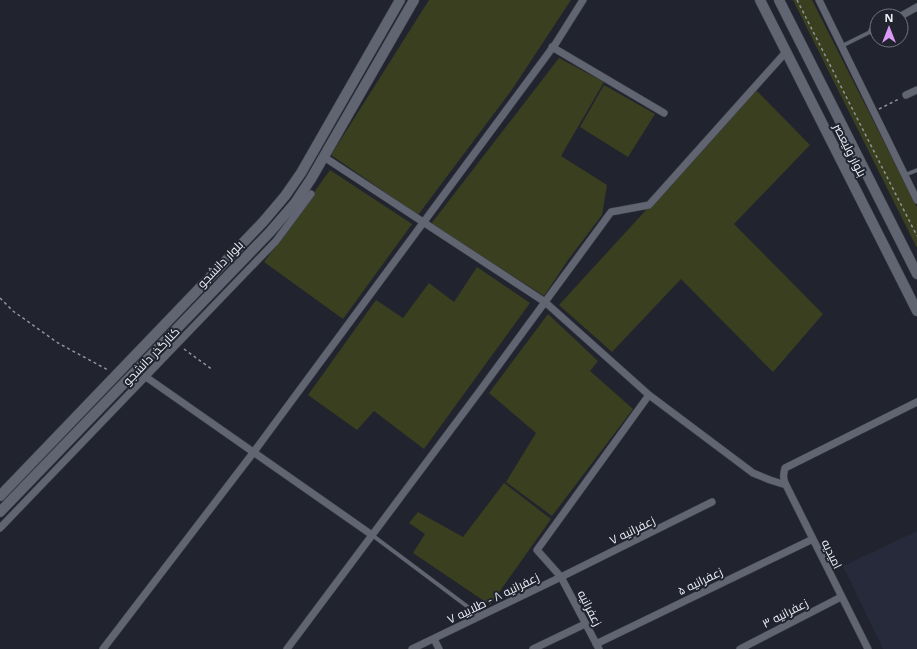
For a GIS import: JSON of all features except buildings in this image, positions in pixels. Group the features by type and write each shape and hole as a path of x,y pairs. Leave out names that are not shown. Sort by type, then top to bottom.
{"main road":[{"name":"بلوار دانشجو","path":"0,496 263,222 285,196 301,173 400,0"},
{"name":"بلوار دانشجو","path":"0,512 270,232 295,203 324,157 414,0"},
{"name":"بلوار ولیعصر","path":"760,0 917,311"},
{"name":"بلوار ولیعصر","path":"779,0 917,274"}],"street":[{"path":"103,649 253,453 552,47 583,0"},
{"path":"819,0 917,200"},
{"path":"552,47 664,113"},
{"path":"287,649 611,212 649,205 786,52"},
{"path":"906,95 917,90"},
{"path":"324,157 545,302 649,395 753,472 770,480 786,485"},
{"name":"کنارگذر دانشجو","path":"0,528 276,241 311,194"},
{"path":"146,377 372,535"},
{"name":"زعفرانیه","path":"597,646 561,577 537,550 649,395"},
{"name":"امیدیه","path":"868,649 841,597 783,476 785,468 917,402"},
{"name":"زعفرانیه ۷","path":"561,577 712,502"},
{"name":"زعفرانیه ۵","path":"597,646 813,539"},
{"name":"زعفرانیه ۸ - طلاییه ۷","path":"412,649 561,577"},
{"name":"زعفرانیه ۳","path":"740,649 841,597"},
{"path":"533,649 585,624"},
{"path":"434,639 439,649"}],"lane":[{"path":"842,46 869,33"},
{"path":"905,176 917,170"},
{"path":"372,535 480,616"}],"path":[{"path":"797,0 917,236"},
{"path":"874,111 906,95"},
{"path":"0,298 13,310 58,343 116,375"},
{"path":"177,344 213,370"}],"shaded area":[{"path":"917,531 917,649 883,649 843,566"}],"green space":[{"path":"429,0 571,0 511,91 418,215 331,155"},
{"path":"793,0 812,0 917,207 917,248"},
{"path":"559,58 604,82 561,156 607,185 602,215 568,260 544,296 431,224"},
{"path":"604,85 655,114 628,157 580,127"},
{"path":"756,90 810,145 734,224 823,314 773,372 681,279 612,352 559,305"},
{"path":"330,170 412,224 343,319 264,262"},
{"path":"477,267 530,303 424,449 374,411 357,430 308,395 376,300 403,318 429,283 454,302"},
{"path":"548,314 598,361 590,371 633,409 552,516 506,482 536,433 489,393"},
{"path":"504,483 551,519 490,605 413,553 425,534 409,523 418,512 463,537"}]}
